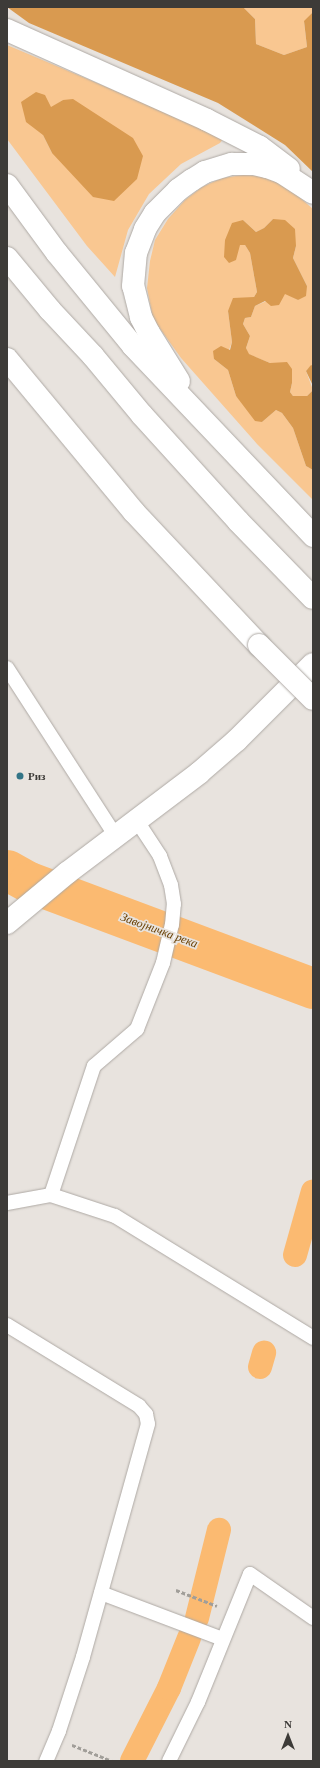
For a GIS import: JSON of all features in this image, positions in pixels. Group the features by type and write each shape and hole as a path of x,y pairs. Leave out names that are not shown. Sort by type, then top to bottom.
{"highway":[{"path":"7,30 80,64 157,96 260,147 286,166 313,192"},
{"path":"206,424 149,334 137,302 133,286 136,253 145,229 155,213 178,190 205,172 232,164 254,164 267,167 280,172 313,192"},
{"path":"7,185 57,253 133,346 313,536"},
{"path":"7,258 50,310 93,356 142,415 238,521 307,592"},
{"path":"7,359 134,512 259,645 313,699"},
{"path":"7,924 66,873 115,835 137,821 237,740 313,664"}],"lane":[{"path":"7,668 115,835"},
{"path":"51,1195 94,1066 137,1029 163,963 172,925 174,904 171,885 160,856 137,821"},
{"path":"7,1203 51,1195 115,1216 313,1338"},
{"path":"7,1325 139,1406 146,1414 148,1424 146,1437 83,1657 56,1739 46,1761"},
{"path":"169,1761 198,1702 250,1574 313,1618"},
{"path":"101,1593 223,1639"}],"path":[{"path":"176,1590 219,1606"},
{"path":"56,1739 112,1761"}],"shaded area":[{"path":"7,7 243,7 255,19 256,44 284,55 307,47 304,21 313,12 313,172 285,145 218,103 29,23"},
{"path":"243,7 313,7 313,12 304,22 307,47 284,55 256,44 255,19"},
{"path":"7,45 220,135 223,139 220,143 181,164 149,194 128,230 115,277 87,246 7,139","holes":["63,100 52,153 43,135 51,108"]},
{"path":"36,92 45,95 51,107 63,100 73,99 133,138 143,156 137,179 114,201 93,197 52,153 43,135 26,122 21,102"},
{"path":"243,175 262,176 278,183 298,196 313,209 313,366 306,371 313,390 307,396 293,396 290,392 292,383 270,363 248,354 246,348 250,336 243,324 245,318 251,317 255,306 285,293 298,300 307,286 293,258 296,246 273,219 264,228 256,232 243,220 240,245 245,245 250,253 257,292 254,297 228,311 232,342 229,350 214,359 228,370 236,396 262,422 276,410 282,413 293,428 306,466 313,470 313,500 257,444 181,358 153,319 147,288 150,261 155,240 168,219 185,200 202,187 222,178"},
{"path":"273,219 285,220 295,229 296,246 293,258 307,286 306,296 298,300 285,294 279,305 271,306 265,301 255,306 251,317 245,318 243,324 250,336 246,348 249,354 270,363 287,362 292,369 292,383 290,392 293,396 307,396 313,390 313,470 306,466 293,428 282,413 276,410 262,422 255,421 236,396 228,370 214,359 213,351 221,346 230,350 232,342 228,311 233,298 254,297 257,292 250,253 245,245 240,245 236,260 229,263 224,257 225,240 232,223 243,220 256,232 264,228"},
{"path":"311,365 313,366 313,386 306,371"}],"waterway":[{"name":"Завојничка река","path":"7,870 29,882 313,988"},
{"path":"295,1255 313,1191"},
{"path":"260,1367 264,1353"},
{"path":"197,1618 219,1530"},
{"path":"132,1761 169,1688 189,1638"}],"place":[{"name":"Риз","path":"20,776"}]}
